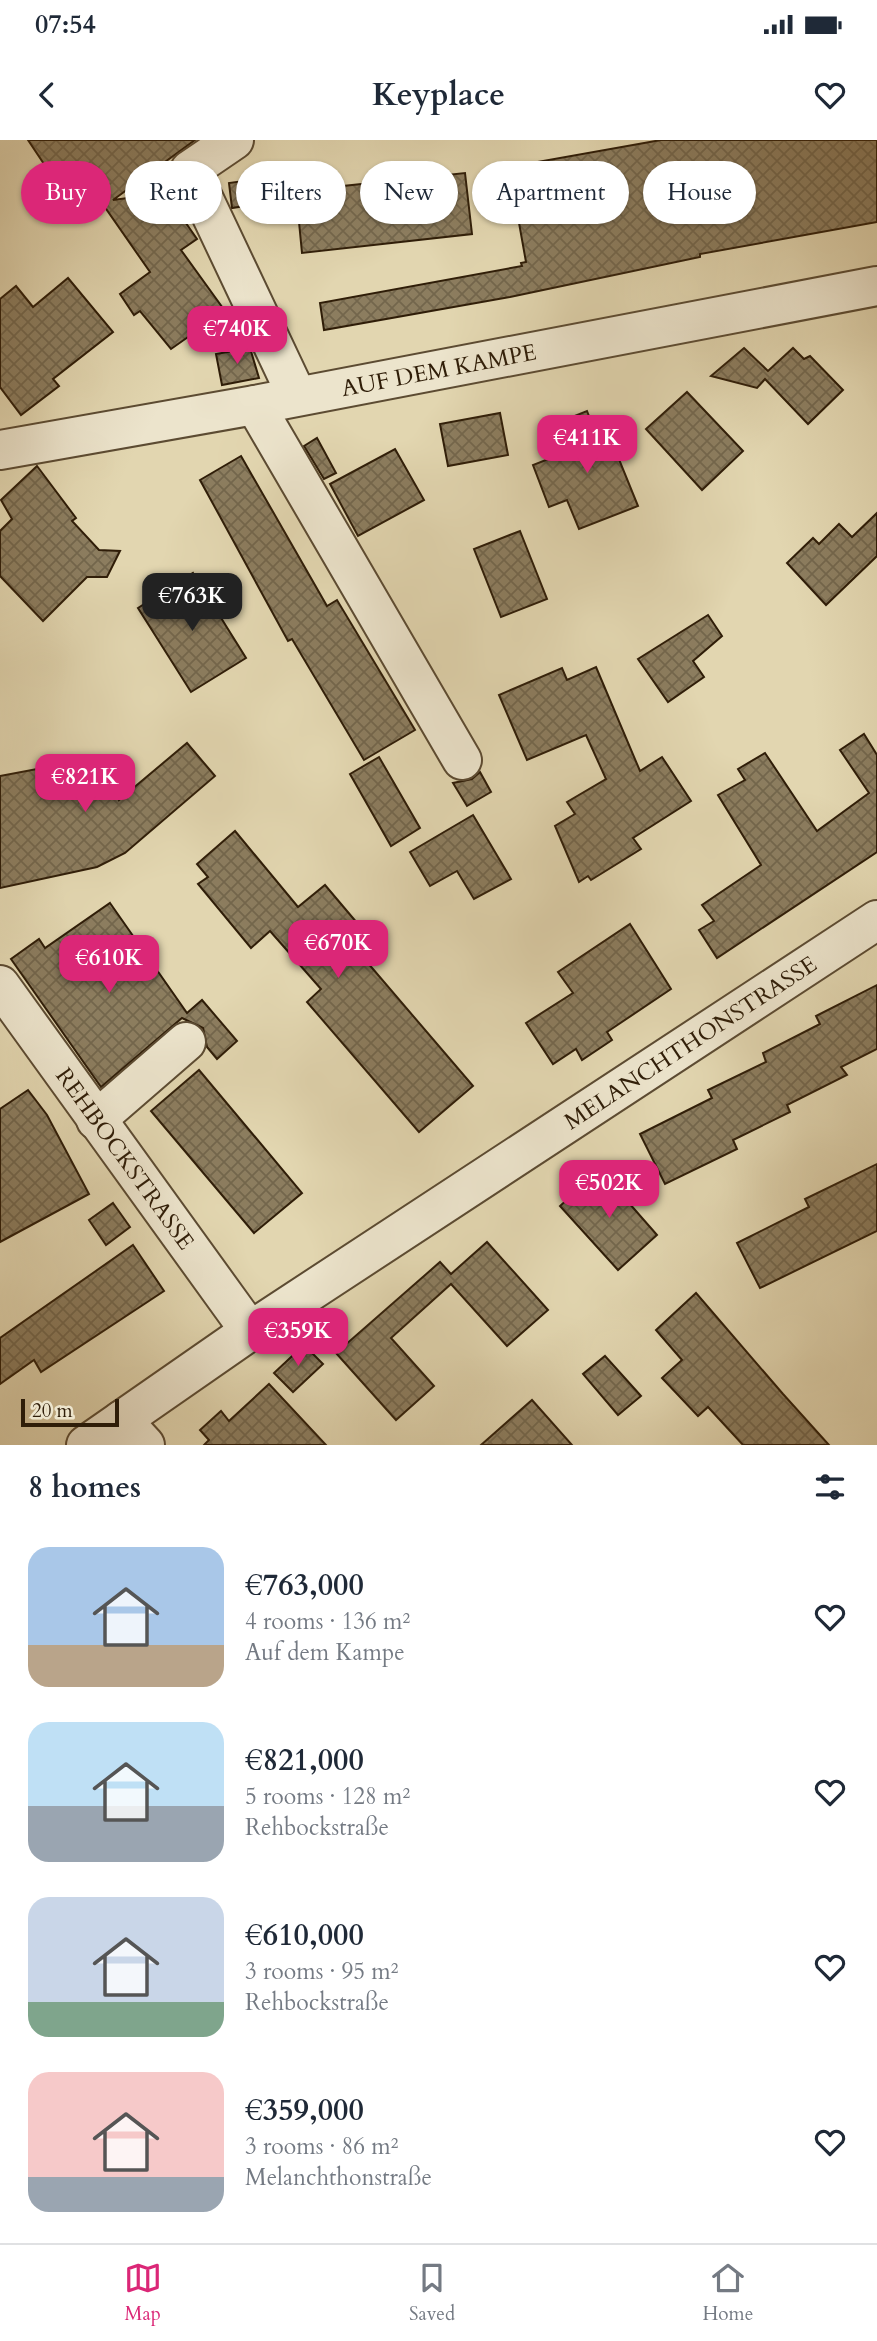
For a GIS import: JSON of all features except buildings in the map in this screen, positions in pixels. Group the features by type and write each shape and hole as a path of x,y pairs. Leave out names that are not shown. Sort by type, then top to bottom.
{"street":[{"path":"234,140 190,170 297,396"},
{"name":"AUF DEM KAMPE","path":"0,450 255,405 877,286"},
{"path":"255,405 462,760"},
{"name":"MELANCHTHONSTRASSE","path":"86,1445 134,1433 250,1331 877,920"},
{"name":"REHBOCKSTRASSE","path":"0,985 250,1331"},
{"path":"96,1120 186,1042"}]}
